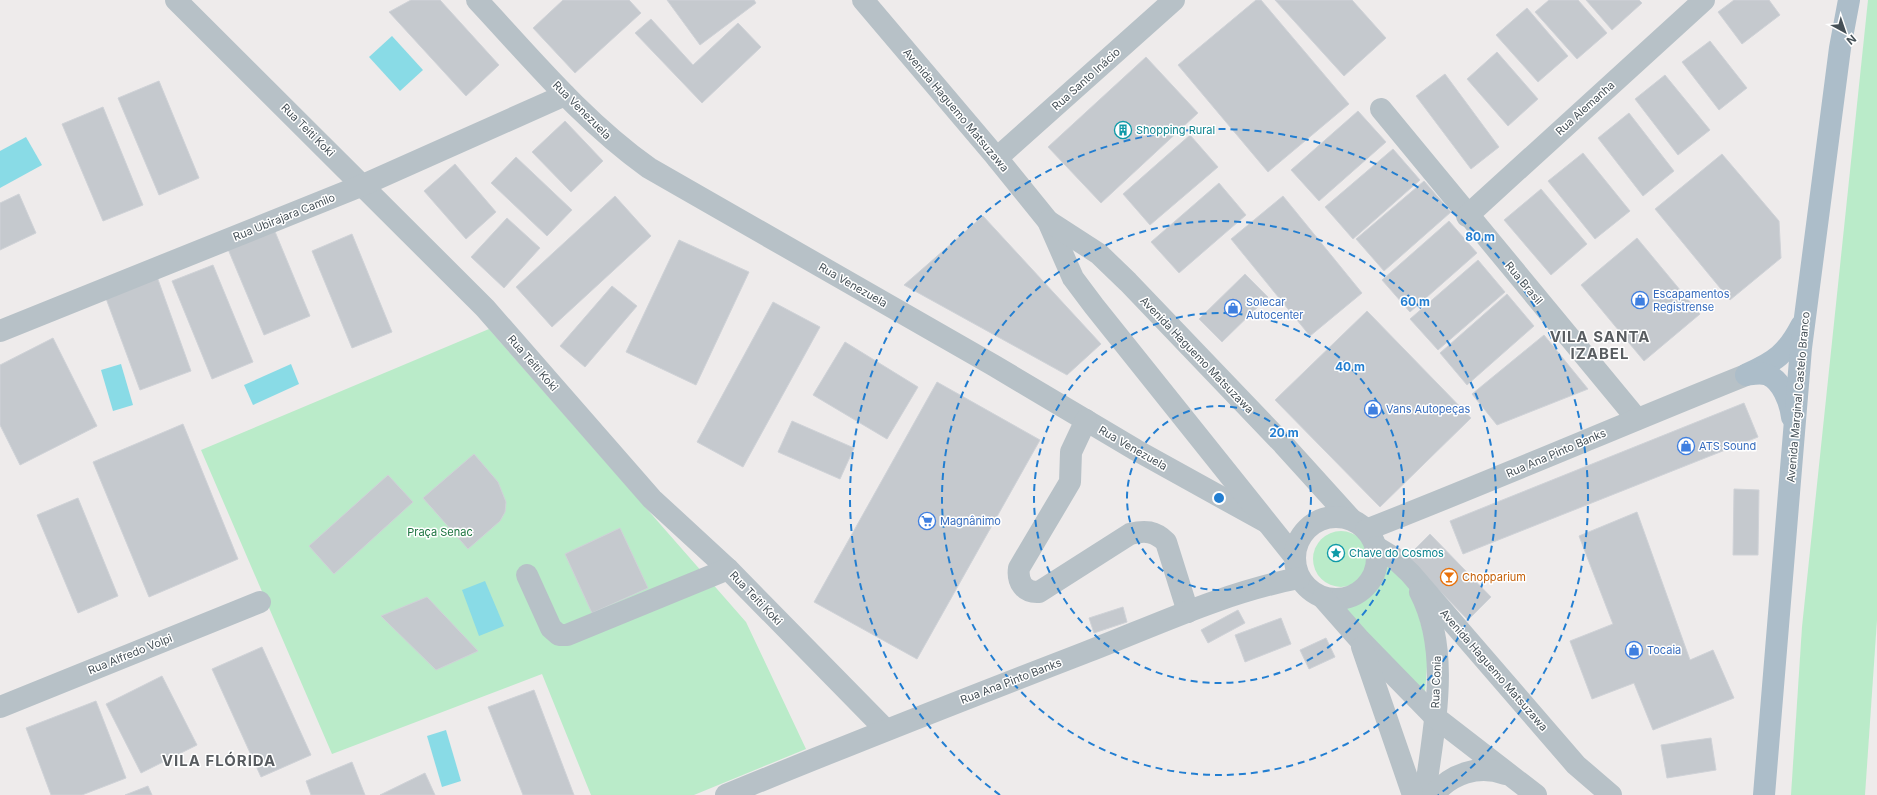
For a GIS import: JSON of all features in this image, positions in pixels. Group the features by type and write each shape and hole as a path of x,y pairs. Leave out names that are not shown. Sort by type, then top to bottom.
{"main road":[{"name":"Avenida Marginal Castelo Branco","path":"1764,795 1805,319 1840,48 1849,0"},
{"path":"1746,375 1767,365 1785,352 1805,319"},
{"path":"1746,375 1758,373 1768,375 1783,390 1791,410 1794,434"}],"street":[{"name":"Rua Teiti Koki","path":"176,0 485,308 652,499 728,569 886,730"},
{"name":"Rua Venezuela","path":"477,0 565,96 610,139 649,168 1266,522"},
{"name":"Avenida Haguemo Matsuzawa","path":"863,0 997,158 1048,221 1073,278 1294,556"},
{"name":"Rua Santo Inácio","path":"997,158 1174,0"},
{"name":"Rua Alemanha","path":"1467,216 1704,0"},
{"name":"Rua Ubirajara Camilo","path":"0,331 363,185 565,96"},
{"name":"Rua Brasil","path":"1381,109 1467,216 1637,419"},
{"name":"Avenida Haguemo Matsuzawa","path":"1048,221 1099,254 1128,282 1283,444 1364,532 1410,573 1576,765 1611,795"},
{"name":"Rua Ana Pinto Banks","path":"1364,532 1746,375"},
{"path":"1086,420 1071,452 1070,482 1019,568 1018,579 1028,590 1039,592 1130,534 1140,531 1150,531 1159,535 1166,542 1188,612"},
{"path":"1338,517 1364,532 1378,560 1375,573 1369,584 1360,592 1348,598 1335,600 1323,598 1313,593 1299,578 1294,563 1297,544 1304,532 1313,523 1325,518 1338,517"},
{"path":"527,575 551,628 559,634 567,635 728,569"},
{"name":"Rua Conia","path":"1410,573 1425,602 1437,648 1438,664 1435,717 1425,795"},
{"name":"Rua Ana Pinto Banks","path":"726,795 886,730 1188,612 1267,584 1299,578"},
{"path":"1323,598 1360,640 1435,717 1536,795"},
{"name":"Rua Alfredo Volpi","path":"0,707 260,602"},
{"path":"1360,640 1413,795"},
{"path":"1433,795 1447,781 1476,769 1496,770 1512,776"}],"green space":[{"path":"1868,0 1877,0 1877,620 1865,795 1791,795 1802,627"},
{"name":"Praça Senac","path":"489,329 746,622 806,749 694,795 591,795 542,674 332,754 201,450"},
{"path":"1341,531 1352,533 1361,539 1367,548 1369,559 1367,570 1361,579 1352,585 1341,587 1330,585 1321,579 1315,570 1313,559 1315,548 1321,539 1330,533"},
{"path":"1388,560 1405,580 1414,596 1428,652 1425,694 1334,602 1354,599 1369,592 1375,586"}],"water":[{"path":"392,36 423,70 400,91 369,57"},
{"path":"26,137 42,165 0,188 0,151"},
{"path":"121,364 133,405 113,411 101,370"},
{"path":"291,364 299,384 253,405 244,385"},
{"path":"485,581 504,626 479,636 462,590"},
{"path":"446,730 461,781 442,787 427,736"}],"building":[{"path":"411,0 440,0 499,65 466,96 389,12"},
{"path":"563,0 629,0 641,13 575,73 533,28"},
{"path":"667,0 754,0 756,3 700,45"},
{"path":"1256,0 1261,0 1349,104 1268,172 1178,65"},
{"path":"1275,0 1352,0 1386,38 1344,76"},
{"path":"1549,0 1578,0 1607,33 1577,59 1535,12"},
{"path":"1586,0 1639,0 1642,3 1612,30"},
{"path":"1734,0 1769,0 1780,15 1742,44 1718,12"},
{"path":"1527,8 1568,56 1538,82 1496,35"},
{"path":"651,19 693,65 738,23 761,47 702,103 635,33"},
{"path":"1710,41 1747,88 1719,110 1682,62"},
{"path":"1497,52 1538,99 1508,126 1467,79"},
{"name":"Shopping Rural","path":"1146,57 1198,113 1101,203 1048,147"},
{"path":"1445,74 1499,147 1471,169 1416,96"},
{"path":"1665,75 1710,130 1678,155 1635,99"},
{"path":"159,81 199,178 159,195 118,98"},
{"path":"103,107 143,205 103,221 62,124"},
{"path":"1358,111 1386,142 1319,201 1291,170"},
{"path":"1629,113 1674,171 1643,196 1598,138"},
{"path":"565,121 603,161 571,192 532,152"},
{"path":"1190,135 1218,167 1150,225 1123,194"},
{"path":"1393,149 1420,180 1353,239 1325,207"},
{"path":"1583,153 1630,211 1595,239 1548,181"},
{"path":"1722,154 1779,221 1781,258 1730,300 1655,209"},
{"path":"516,157 572,210 547,236 491,183"},
{"path":"455,164 496,212 466,239 424,191"},
{"path":"1424,181 1451,212 1384,271 1356,239"},
{"path":"1219,183 1246,215 1179,273 1151,242"},
{"path":"1541,189 1587,244 1551,275 1504,220"},
{"path":"19,194 36,233 0,250 0,203"},
{"path":"615,196 651,236 552,327 516,287"},
{"path":"1283,196 1362,293 1310,336 1231,239"},
{"path":"983,216 1101,344 1067,375 904,285"},
{"path":"507,218 540,248 504,288 471,257"},
{"path":"1449,221 1477,253 1410,312 1382,280"},
{"path":"271,222 310,316 264,335 225,242"},
{"path":"352,234 392,332 352,348 312,251"},
{"name":"Escapamentos Registrense","path":"1637,238 1700,314 1644,361 1581,285"},
{"path":"679,240 749,272 696,385 626,352"},
{"path":"1478,260 1505,292 1438,350 1410,319"},
{"path":"213,265 253,362 212,379 172,281"},
{"path":"156,274 191,371 140,390 104,293"},
{"name":"Solecar Autocenter","path":"1245,274 1268,297 1222,342 1199,319"},
{"path":"612,286 637,306 585,367 560,346"},
{"path":"1507,294 1534,326 1467,385 1440,353"},
{"path":"773,302 820,327 743,467 697,442"},
{"name":"Vans Autopeças","path":"1367,311 1471,418 1380,507 1275,400"},
{"path":"1544,335 1588,389 1497,425 1472,394"},
{"path":"53,338 97,426 20,465 0,425 0,365"},
{"path":"845,342 918,387 887,439 813,395"},
{"name":"Magnânimo","path":"937,382 1040,440 917,659 814,602"},
{"path":"1744,403 1758,437 1463,554 1450,521"},
{"path":"792,421 854,448 840,479 778,452"},
{"path":"183,424 238,559 149,597 93,462"},
{"path":"474,454 498,482 506,502 505,512 500,521 468,549 423,498"},
{"path":"388,475 413,502 334,574 309,546"},
{"path":"1734,489 1759,490 1758,555 1733,555"},
{"path":"78,498 118,596 78,613 37,515"},
{"path":"1637,512 1690,660 1713,650 1734,698 1653,730 1634,683 1592,699 1570,641 1613,624 1579,536"},
{"path":"620,528 648,588 592,613 565,554"},
{"name":"Chopparium","path":"1430,534 1491,597 1468,620 1407,557"},
{"path":"427,597 478,651 436,670 381,616"},
{"path":"1123,607 1127,622 1094,633 1089,618"},
{"path":"1238,610 1245,623 1208,643 1201,630"},
{"path":"1281,618 1291,644 1245,662 1235,635"},
{"path":"1326,638 1335,657 1309,669 1300,650"},
{"path":"262,647 311,755 261,777 212,669"},
{"path":"162,676 197,745 141,773 106,704"},
{"path":"534,690 574,795 523,795 488,707"},
{"path":"96,701 126,778 82,795 51,795 26,728"},
{"path":"1711,738 1716,770 1667,778 1661,745"},
{"path":"352,762 365,795 311,795 306,781"},
{"path":"425,773 435,795 380,795"},
{"path":"148,786 152,795 125,795"}],"place":[{"name":"Shopping Rural","path":"1123,130"},
{"name":"Escapamentos Registrense","path":"1640,300"},
{"name":"Solecar Autocenter","path":"1233,308"},
{"name":"Vans Autopeças","path":"1373,409"},
{"name":"ATS Sound","path":"1686,446"},
{"name":"Magnânimo","path":"927,521"},
{"name":"Chave do Cosmos","path":"1336,553"},
{"name":"Chopparium","path":"1449,577"},
{"name":"Tocaia","path":"1634,650"}],"district":[{"name":"VILA SANTA IZABEL","path":"1600,346"},
{"name":"VILA FLÓRIDA","path":"219,761"}]}
